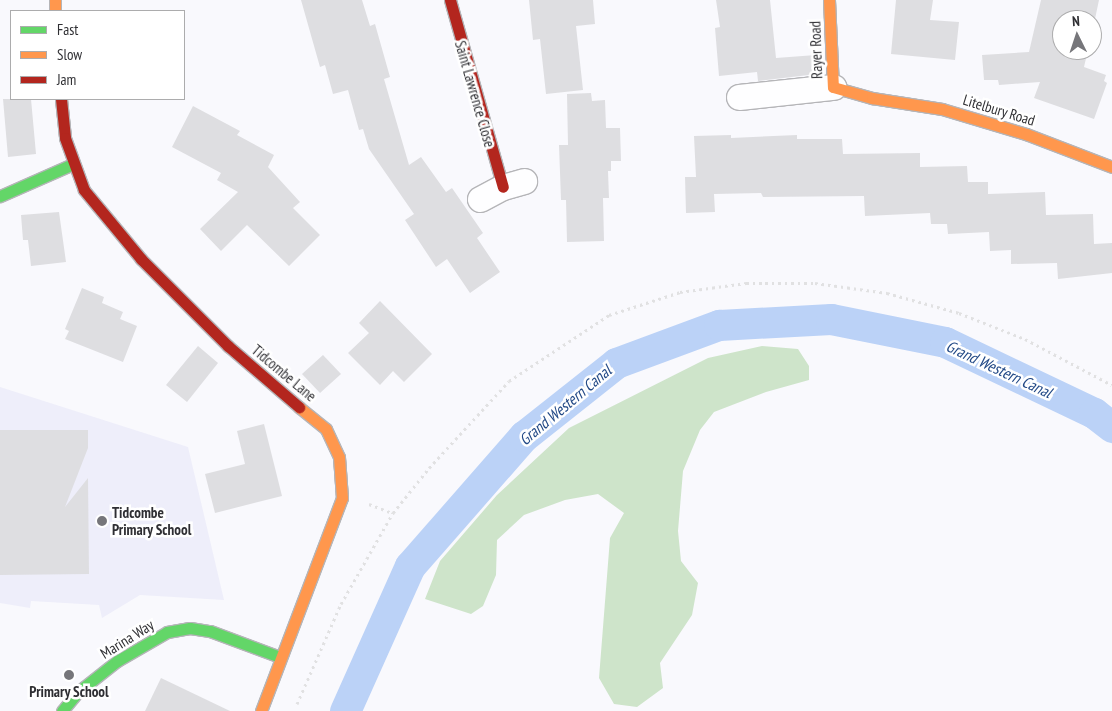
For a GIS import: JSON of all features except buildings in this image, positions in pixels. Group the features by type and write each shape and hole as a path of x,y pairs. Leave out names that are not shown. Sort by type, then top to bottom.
{"street":[{"name":"Saint Lawrence Close","path":"450,0 513,184 480,199"},
{"name":"Rayer Road","path":"829,0 833,87 872,98"},
{"path":"739,97 833,87"},
{"name":"Litelbury Road","path":"872,98 942,109 1026,134 1112,167"},
{"name":"Tidcombe Lane","path":"61,100 65,138 72,164 84,190 141,259 228,346 326,429 340,457 342,498 261,711"},
{"path":"0,196 72,164"},
{"name":"Marina Way","path":"62,711 79,691 117,661 167,632 190,628 210,630 280,657"}],"path":[{"path":"294,711 341,604 393,513 429,468 509,381 609,315 680,292 746,283 815,283 887,293 959,313 1025,339 1112,385"},
{"path":"368,503 393,513"}],"shaded area":[{"name":"Tidcombe Primary School","path":"0,387 188,447 224,600 140,595 102,618 99,605 31,601 30,608 0,603"}],"green space":[{"path":"762,346 798,349 809,366 809,380 766,392 714,412 700,430 683,471 678,531 681,561 698,583 692,615 660,663 663,688 637,707 614,704 599,678 610,538 624,513 598,494 565,500 524,515 497,540 496,575 483,606 471,614 425,599 440,561 497,495 569,428 708,358"}],"waterway":[{"name":"Grand Western Canal","path":"345,711 410,566 524,436 616,363 719,325 831,319 945,342 1094,413 1112,427"}],"traffic: fast":[{"path":"0,196 73,164"},
{"path":"62,711 79,691 117,661 167,632 190,628 210,631 280,657"}],"traffic: slow":[{"path":"55,0 55,10"},
{"path":"829,0 833,87 872,98 942,109 1026,134 1112,167"},
{"path":"261,711 342,498 339,457 326,429 299,407"}],"traffic: jam":[{"path":"450,0 503,187"},
{"path":"61,100 65,138 84,190 141,259 228,346 299,407"}],"place":[{"name":"Tidcombe Primary School","path":"102,521"},
{"name":"Primary School","path":"69,675"}]}
